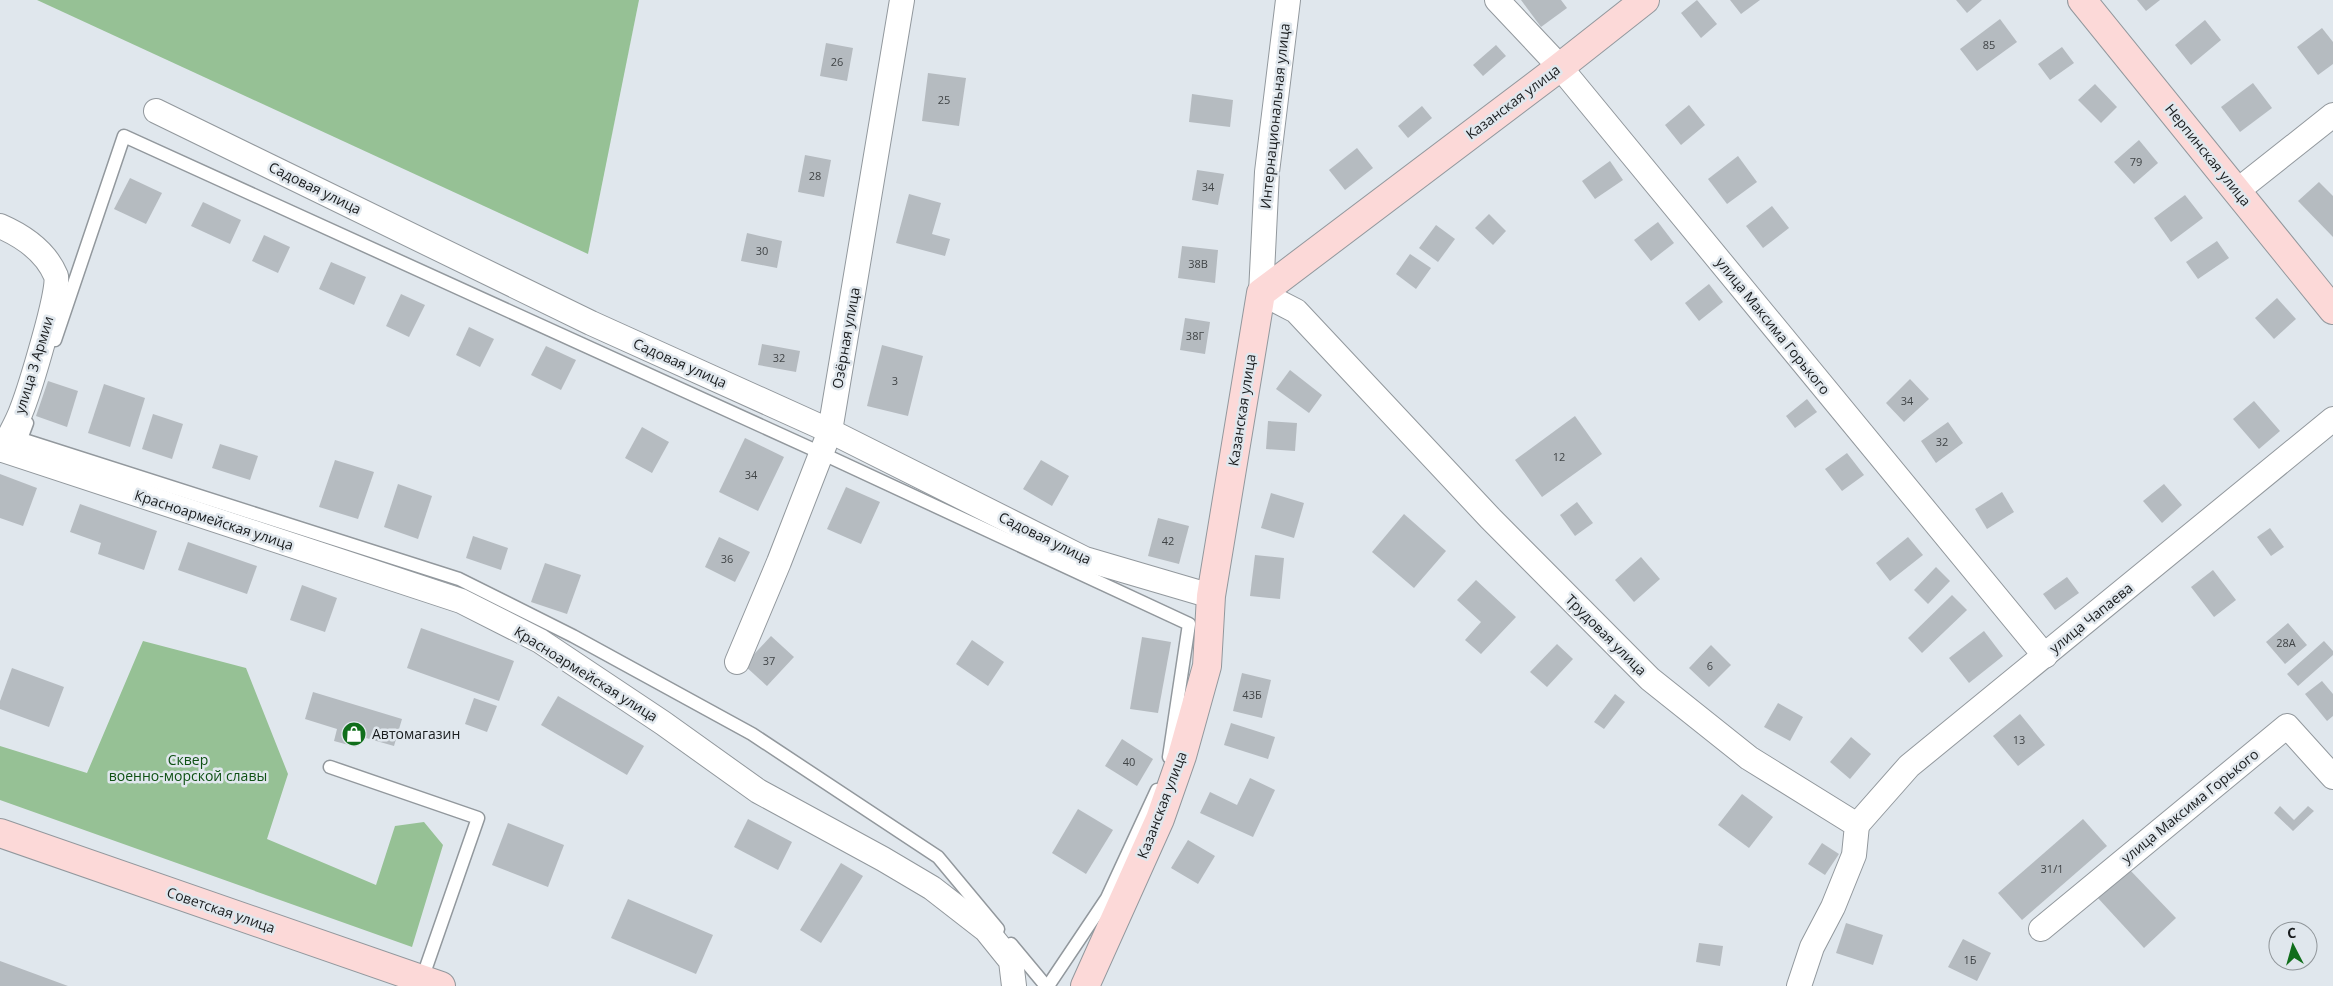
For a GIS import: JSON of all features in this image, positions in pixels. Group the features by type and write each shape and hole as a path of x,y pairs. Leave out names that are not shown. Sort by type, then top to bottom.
{"main road":[{"name":"Казанская улица","path":"1085,986 1160,819 1182,756 1207,666 1211,596 1261,293 1560,67 1645,0"},
{"name":"Нерпинская улица","path":"2082,0 2333,310"},
{"name":"Советская улица","path":"0,834 431,983"}],"street":[{"name":"Озёрная улица","path":"736,662 779,562 830,430 902,0"},
{"name":"Интернациональная улица","path":"1261,293 1266,172 1288,0"},
{"name":"улица Максима Горького","path":"1497,0 1560,67 2045,656"},
{"name":"Садовая улица","path":"156,111 591,323 830,430 1085,559 1211,596"},
{"path":"2237,191 2333,115"},
{"name":"улица 3 Армии","path":"0,226 12,231 44,255 57,278 49,319 22,409 1,450"},
{"name":"Трудовая улица","path":"1261,293 1296,311 1490,518 1650,679 1750,758 1857,825"},
{"name":"улица Чапаева","path":"1857,825 1909,766 2333,419"},
{"name":"Красноармейская улица","path":"1,450 461,601 540,642 663,723 758,791 836,832 932,888 986,930 1011,961 1014,986"},
{"name":"улица Максима Горького","path":"2041,929 2287,726 2333,778"},
{"path":"1798,986 1812,947 1833,907 1854,855 1857,825"}],"lane":[{"path":"124,136 822,453 1189,624 1168,767 1107,898 1047,986 938,857 752,734 573,636 459,580 21,438 124,136"},
{"path":"330,767 478,818 431,983"}],"green space":[{"path":"37,0 639,0 588,254"},
{"name":"Сквер военно-морской славы","path":"143,641 246,668 288,774 267,839 376,885 395,826 424,822 443,845 412,947 0,800 0,746 87,773"}],"building":[{"path":"1521,0 1561,0 1567,8 1541,27"},
{"path":"1697,0 1717,24 1701,38 1681,13"},
{"path":"1730,0 1760,0 1741,14"},
{"path":"1956,0 1982,0 1967,13"},
{"path":"2137,0 2160,0 2146,11"},
{"path":"2000,19 2017,42 1977,71 1960,49"},
{"path":"2205,20 2221,40 2191,65 2175,45"},
{"path":"2322,28 2333,42 2333,64 2318,75 2297,47"},
{"path":"826,43 853,48 847,81 820,76"},
{"path":"1496,45 1506,56 1483,76 1473,65"},
{"path":"2062,47 2074,63 2050,80 2038,64"},
{"path":"928,73 966,78 959,126 922,121"},
{"path":"2253,83 2272,108 2240,132 2221,107"},
{"path":"2095,84 2117,107 2101,123 2078,100"},
{"path":"1192,94 1233,100 1230,127 1189,122"},
{"path":"1689,105 1705,125 1681,145 1665,125"},
{"path":"1422,106 1432,118 1408,138 1398,126"},
{"path":"2139,140 2158,163 2134,184 2114,162"},
{"path":"1357,148 1373,168 1345,190 1329,170"},
{"path":"805,155 831,160 824,197 798,192"},
{"path":"1738,156 1757,182 1727,204 1708,179"},
{"path":"1610,161 1623,180 1595,199 1582,181"},
{"path":"1197,170 1224,174 1218,205 1192,200"},
{"path":"130,178 162,193 146,224 114,209"},
{"path":"2319,182 2333,196 2333,237 2298,201"},
{"path":"909,194 941,203 932,234 950,239 945,256 896,243"},
{"path":"2185,195 2203,218 2171,242 2154,218"},
{"path":"203,202 241,220 230,244 191,226"},
{"path":"1772,206 1789,228 1763,248 1746,226"},
{"path":"1489,214 1506,231 1493,245 1475,228"},
{"path":"1658,222 1674,243 1651,261 1634,240"},
{"path":"1436,225 1455,239 1438,262 1419,248"},
{"path":"747,233 782,241 777,268 741,261"},
{"path":"264,235 290,247 278,273 252,261"},
{"path":"2217,241 2229,258 2198,279 2186,262"},
{"path":"1182,246 1218,250 1215,283 1178,278"},
{"path":"1410,254 1431,268 1416,289 1396,274"},
{"path":"331,262 366,277 354,305 319,289"},
{"path":"1709,284 1723,302 1699,321 1685,303"},
{"path":"401,294 425,305 409,337 386,326"},
{"path":"2277,298 2296,319 2274,339 2255,318"},
{"path":"1185,318 1210,322 1205,354 1180,350"},
{"path":"469,327 494,339 480,367 456,355"},
{"path":"762,344 800,351 796,372 758,365"},
{"path":"882,345 923,356 908,416 867,406"},
{"path":"546,346 576,360 561,390 531,375"},
{"path":"1290,370 1322,395 1309,413 1276,389"},
{"path":"1910,379 1929,399 1904,422 1886,403"},
{"path":"48,381 78,391 67,427 36,416"},
{"path":"104,384 145,398 130,447 88,433"},
{"path":"1807,399 1817,412 1795,428 1786,416"},
{"path":"2254,401 2280,431 2259,449 2233,419"},
{"path":"153,414 183,424 172,459 142,449"},
{"path":"1575,416 1602,454 1542,497 1515,460"},
{"path":"1268,421 1297,423 1295,451 1266,449"},
{"path":"1948,422 1963,443 1936,463 1921,441"},
{"path":"642,427 669,442 652,473 625,458"},
{"path":"745,438 784,457 758,511 719,492"},
{"path":"220,444 258,456 250,480 212,468"},
{"path":"1847,453 1864,475 1842,491 1825,469"},
{"path":"335,460 374,472 358,519 319,507"},
{"path":"1041,460 1069,476 1052,506 1023,489"},
{"path":"0,474 37,488 23,526 0,518"},
{"path":"398,484 432,496 418,539 384,527"},
{"path":"2164,484 2182,505 2162,523 2143,501"},
{"path":"846,487 880,502 861,544 827,529"},
{"path":"2002,492 2014,512 1987,529 1975,509"},
{"path":"1271,493 1304,503 1294,538 1261,528"},
{"path":"1577,502 1593,523 1575,536 1560,515"},
{"path":"80,504 157,531 144,570 98,554 101,543 70,532"},
{"path":"1404,514 1446,551 1414,588 1372,552"},
{"path":"1158,518 1189,526 1179,564 1148,556"},
{"path":"2270,528 2284,547 2271,556 2257,537"},
{"path":"473,536 508,548 501,570 466,558"},
{"path":"719,537 750,552 735,582 705,567"},
{"path":"1908,537 1923,555 1890,581 1876,563"},
{"path":"188,542 257,566 247,594 178,570"},
{"path":"1255,555 1284,558 1280,599 1250,596"},
{"path":"1641,557 1660,579 1634,602 1615,580"},
{"path":"545,563 581,575 567,614 531,602"},
{"path":"1936,567 1950,581 1928,604 1914,590"},
{"path":"2213,570 2236,600 2214,617 2191,587"},
{"path":"2067,577 2079,593 2055,610 2043,594"},
{"path":"1476,580 1516,617 1481,654 1465,640 1481,622 1457,600"},
{"path":"302,585 337,598 325,632 290,620"},
{"path":"1952,595 1967,610 1922,653 1908,638"},
{"path":"2288,623 2307,645 2285,664 2266,642"},
{"path":"421,628 514,661 499,701 407,668"},
{"path":"1984,631 2003,656 1969,683 1949,658"},
{"path":"771,636 794,657 767,686 744,665"},
{"path":"1142,637 1171,642 1158,713 1130,709"},
{"path":"972,640 1004,662 988,686 956,664"},
{"path":"2324,641 2333,651 2333,655 2298,686 2287,674"},
{"path":"1557,644 1573,659 1547,687 1530,672"},
{"path":"1711,645 1731,665 1709,687 1689,668"},
{"path":"12,668 64,687 49,727 0,709 0,701"},
{"path":"1242,673 1271,680 1262,718 1233,711"},
{"path":"2322,681 2333,694 2333,716 2327,721 2305,694"},
{"path":"313,692 402,719 394,746 359,736 356,747 334,741 337,729 305,719"},
{"path":"1615,694 1625,702 1604,729 1594,722"},
{"path":"558,696 644,746 627,775 541,725"},
{"path":"474,698 497,706 487,732 465,724"},
{"path":"1778,703 1803,717 1790,741 1764,727"},
{"path":"2020,714 2045,745 2018,766 1993,736"},
{"path":"1231,723 1275,737 1268,759 1224,745"},
{"path":"1851,737 1871,754 1850,779 1830,762"},
{"path":"1122,739 1153,759 1137,786 1105,766"},
{"path":"1250,778 1275,790 1253,837 1200,813 1210,792 1237,805"},
{"path":"1742,794 1773,817 1749,848 1718,825"},
{"path":"2280,806 2294,820 2308,806 2314,811 2293,831 2274,813"},
{"path":"1078,809 1113,830 1086,874 1052,853"},
{"path":"748,819 792,842 778,870 734,847"},
{"path":"2083,819 2107,846 2022,920 1998,893"},
{"path":"508,823 564,845 548,887 492,865"},
{"path":"1188,840 1215,856 1198,884 1171,868"},
{"path":"1822,843 1839,854 1825,875 1808,864"},
{"path":"841,863 863,876 821,943 800,930"},
{"path":"2128,868 2176,918 2144,948 2097,897"},
{"path":"628,899 713,935 696,974 611,938"},
{"path":"1846,923 1883,935 1873,965 1836,953"},
{"path":"1963,939 1991,953 1977,981 1948,967"},
{"path":"1699,943 1723,946 1720,966 1696,962"},
{"path":"0,961 68,986 0,986"}],"place":[{"name":"Автомагазин","path":"354,734"}]}
